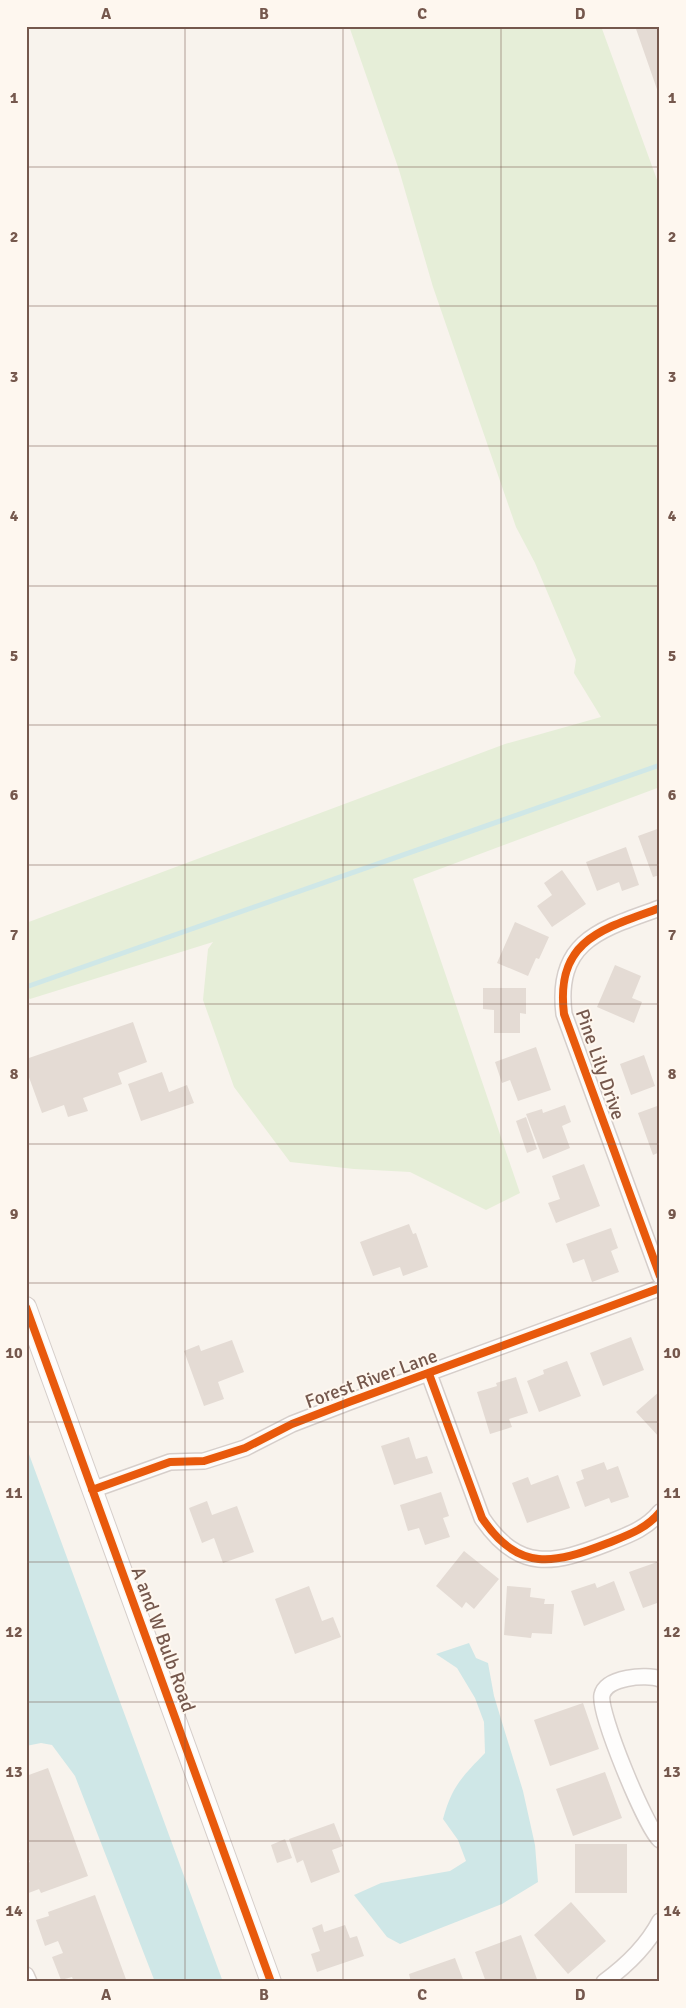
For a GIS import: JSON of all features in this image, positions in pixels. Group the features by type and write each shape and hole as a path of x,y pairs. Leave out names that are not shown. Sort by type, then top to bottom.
{"street":[{"name":"Pine Lily Drive","path":"660,908 609,927 590,937 575,953 566,972 562,993 564,1014 660,1276"},
{"name":"Forest River Lane","path":"92,1490 170,1462 204,1461 245,1448 292,1424 660,1288"},
{"name":"A and W Bulb Road","path":"26,1307 271,1982"},
{"path":"429,1374 482,1518 493,1535 509,1548 528,1557 546,1559 566,1558 636,1532 653,1521 660,1512"},
{"path":"660,1679 653,1676 639,1676 621,1680 606,1688 602,1695 602,1705 607,1722 628,1777 654,1835 660,1840"},
{"path":"604,1982 638,1954 660,1921"}],"green space":[{"path":"349,26 601,26 660,188 660,787 413,879 520,1193 486,1210 410,1172 354,1169 290,1162 234,1087 203,1000 208,949 213,942 30,999 26,996 26,923 505,744 601,717 574,673 576,660 535,563 516,527 433,287 399,170"}],"water":[{"path":"26,1446 223,1982 155,1982 75,1776 52,1745 41,1743 26,1746"},
{"path":"469,1643 476,1658 488,1663 494,1696 523,1791 535,1845 538,1882 502,1904 400,1944 387,1937 354,1895 381,1883 450,1871 466,1861 458,1840 443,1819 454,1790 485,1753 484,1722 475,1698 457,1668 436,1654"}],"building":[{"path":"635,26 660,26 660,95 659,95"},
{"path":"660,828 660,875 653,877 638,836"},
{"path":"626,847 639,885 622,891 619,882 597,891 586,862"},
{"path":"562,870 586,904 552,927 537,906 552,895 544,883"},
{"path":"515,922 549,937 539,959 536,958 528,976 497,963"},
{"path":"615,965 641,976 632,998 642,1002 634,1023 597,1007"},
{"path":"483,988 526,988 526,1014 520,1013 520,1033 494,1033 494,1010 483,1009"},
{"path":"133,1022 147,1062 118,1073 122,1084 83,1098 88,1111 68,1117 64,1105 42,1113 26,1069 26,1059"},
{"path":"536,1047 551,1090 518,1101 510,1080 502,1083 495,1062"},
{"path":"644,1055 655,1086 631,1095 620,1064"},
{"path":"162,1072 169,1092 187,1085 194,1103 141,1121 128,1084"},
{"path":"565,1105 571,1122 562,1126 570,1148 543,1159 526,1114 542,1109 543,1113"},
{"path":"660,1105 660,1152 653,1155 638,1113"},
{"path":"526,1117 537,1149 527,1153 516,1121"},
{"path":"584,1164 600,1206 556,1223 548,1203 560,1199 552,1176"},
{"path":"409,1224 413,1234 416,1233 428,1267 403,1276 400,1267 373,1276 360,1242"},
{"path":"611,1228 618,1248 611,1251 619,1272 592,1282 584,1259 573,1263 566,1244"},
{"path":"631,1337 644,1370 603,1386 590,1353"},
{"path":"232,1340 244,1372 218,1382 224,1399 204,1406 184,1351 199,1345 201,1351"},
{"path":"567,1361 581,1396 539,1412 527,1381 544,1374 543,1370"},
{"path":"516,1377 528,1413 509,1419 512,1427 490,1434 477,1392 497,1386 496,1383"},
{"path":"660,1391 660,1438 636,1412"},
{"path":"409,1437 416,1459 427,1456 433,1473 394,1485 381,1446"},
{"path":"604,1462 607,1470 618,1466 629,1497 611,1503 609,1498 585,1507 576,1482 584,1479 581,1470"},
{"path":"558,1475 570,1508 527,1523 512,1483 528,1477 531,1485"},
{"path":"441,1492 449,1516 443,1518 450,1537 425,1545 419,1528 408,1531 400,1505"},
{"path":"207,1501 212,1515 237,1506 254,1552 223,1563 214,1538 202,1543 189,1508"},
{"path":"464,1551 499,1579 474,1609 466,1602 462,1608 436,1586"},
{"path":"660,1561 660,1602 643,1608 629,1572"},
{"path":"614,1581 625,1610 584,1626 571,1591 595,1583 597,1588"},
{"path":"309,1586 322,1621 333,1617 341,1637 295,1654 275,1599"},
{"path":"507,1586 531,1588 530,1597 545,1599 544,1604 554,1604 552,1634 532,1633 531,1638 504,1635"},
{"path":"583,1703 599,1749 550,1766 534,1720"},
{"path":"48,1768 88,1876 41,1893 39,1889 26,1894 26,1863 30,1862 26,1853 26,1776"},
{"path":"605,1772 622,1818 573,1836 556,1789"},
{"path":"334,1823 343,1846 332,1850 340,1872 311,1883 303,1860 297,1863 289,1839"},
{"path":"285,1839 292,1858 277,1863 271,1845"},
{"path":"575,1844 627,1844 627,1893 575,1893"},
{"path":"95,1895 127,1982 74,1982 72,1977 61,1980 52,1957 63,1953 58,1941 45,1946 36,1920 49,1916 48,1912"},
{"path":"571,1902 606,1941 568,1974 534,1935"},
{"path":"322,1924 324,1932 345,1925 350,1938 357,1936 364,1956 317,1972 311,1954 320,1951 312,1928"},
{"path":"521,1935 538,1982 486,1982 475,1952"},
{"path":"455,1958 464,1982 411,1982 409,1974"}],"waterway":[{"path":"26,987 660,765"}],"cycle path":[{"path":"660,908 619,923 587,941 575,953 567,969 563,989 564,1014 660,1276"},
{"path":"92,1490 170,1462 204,1461 245,1448 292,1424 349,1402 660,1288"},
{"path":"26,1307 271,1982"},
{"path":"429,1374 482,1518 496,1536 510,1548 524,1556 539,1559 571,1556 630,1534 649,1523 660,1512"}]}
